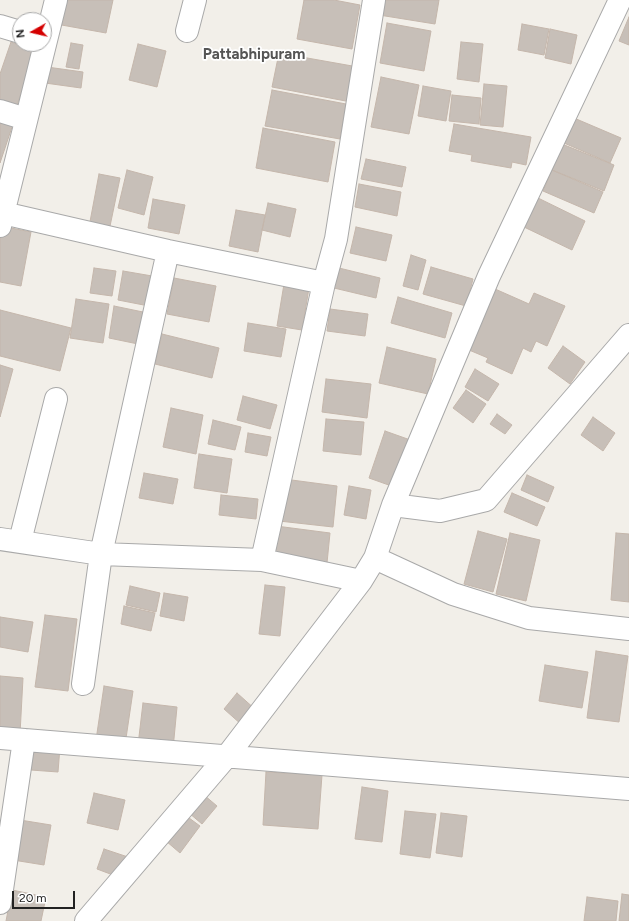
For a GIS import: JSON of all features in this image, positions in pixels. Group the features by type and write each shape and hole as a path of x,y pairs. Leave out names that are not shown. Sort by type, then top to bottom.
{"street":[{"path":"52,15 56,0"},
{"path":"187,31 195,0"},
{"path":"262,560 324,283 336,239 374,0"},
{"path":"86,921 227,756 361,581 375,558 393,504 489,276 620,0"},
{"path":"0,26 12,30"},
{"path":"42,52 2,219 168,250 324,283"},
{"path":"0,111 26,119"},
{"path":"82,684 100,554 168,250"},
{"path":"393,504 440,511 486,500 620,361 629,335"},
{"path":"56,399 10,540 100,554 262,560 361,581"},
{"path":"375,558 453,594 529,618 629,629"},
{"path":"0,738 629,790"},
{"path":"0,903 24,740"}],"building":[{"path":"61,0 113,0 106,33 56,24"},
{"path":"304,0 334,0 360,5 352,49 297,39"},
{"path":"382,0 439,0 435,24 379,15"},
{"path":"629,17 629,45 619,41"},
{"path":"387,23 431,31 424,71 380,63"},
{"path":"522,24 549,29 544,55 518,50"},
{"path":"550,29 577,35 571,64 545,58"},
{"path":"11,42 12,52 36,52 15,111 0,106 0,74"},
{"path":"461,42 483,44 479,82 457,79"},
{"path":"71,43 83,45 79,69 66,67"},
{"path":"138,44 166,51 157,87 129,80"},
{"path":"279,53 358,67 351,102 272,87"},
{"path":"47,67 83,72 81,88 45,83"},
{"path":"381,77 419,85 409,134 371,127"},
{"path":"484,84 507,86 503,127 480,125"},
{"path":"423,86 451,91 446,121 418,116"},
{"path":"272,90 346,104 340,139 265,126"},
{"path":"452,95 481,98 479,124 449,121"},
{"path":"0,117 14,121 0,163"},
{"path":"574,118 621,138 610,163 564,143"},
{"path":"454,124 531,137 526,165 512,162 511,168 471,161 472,155 449,151"},
{"path":"263,128 335,142 328,182 256,168"},
{"path":"562,144 614,165 604,191 552,170"},
{"path":"366,159 406,167 402,187 361,179"},
{"path":"127,170 153,177 144,215 118,208"},
{"path":"552,170 603,192 594,213 543,191"},
{"path":"99,174 120,178 109,231 89,227"},
{"path":"359,184 401,192 397,216 355,207"},
{"path":"538,198 585,221 572,250 524,227"},
{"path":"153,199 185,205 179,234 148,228"},
{"path":"268,203 296,209 290,237 262,230"},
{"path":"236,210 265,215 258,252 229,246"},
{"path":"1,226 31,232 21,286 0,282"},
{"path":"356,227 392,235 386,261 350,253"},
{"path":"411,255 426,260 418,290 403,286"},
{"path":"431,267 473,279 466,306 423,294"},
{"path":"94,268 116,271 112,296 90,293"},
{"path":"339,268 380,278 376,298 334,288"},
{"path":"123,271 158,277 154,307 118,300"},
{"path":"174,278 216,286 209,322 167,314"},
{"path":"284,284 309,288 302,330 277,326"},
{"path":"495,289 529,304 534,293 565,306 547,346 536,341 531,352 523,348 512,374 486,362 488,358 469,350"},
{"path":"398,297 452,313 445,338 391,323"},
{"path":"76,299 109,304 103,343 70,338"},
{"path":"114,306 143,312 138,344 109,338"},
{"path":"330,309 368,314 365,336 327,331"},
{"path":"0,310 71,328 60,371 0,356"},
{"path":"248,323 286,329 281,357 244,351"},
{"path":"162,334 219,348 212,378 155,364"},
{"path":"563,346 585,362 570,384 548,368"},
{"path":"387,347 436,359 428,394 379,383"},
{"path":"0,365 13,369 0,417"},
{"path":"475,369 499,384 488,401 465,387"},
{"path":"326,379 371,384 367,418 322,412"},
{"path":"466,390 486,404 473,423 453,408"},
{"path":"243,396 277,405 270,429 237,420"},
{"path":"171,408 203,415 196,454 163,447"},
{"path":"497,414 512,425 505,434 490,424"},
{"path":"593,417 615,433 603,451 581,435"},
{"path":"326,419 364,422 361,455 323,451"},
{"path":"213,420 241,427 235,450 208,444"},
{"path":"385,431 416,442 400,489 369,478"},
{"path":"248,433 271,437 267,456 245,452"},
{"path":"199,454 232,459 227,493 194,488"},
{"path":"144,473 178,479 173,504 139,498"},
{"path":"527,475 554,487 548,502 521,490"},
{"path":"284,479 337,486 333,527 279,521"},
{"path":"349,486 371,490 366,519 344,515"},
{"path":"512,493 545,507 537,526 504,512"},
{"path":"221,495 258,499 256,519 219,515"},
{"path":"276,526 330,533 327,563 272,557"},
{"path":"478,531 507,539 493,592 464,584"},
{"path":"510,533 540,540 526,601 496,594"},
{"path":"616,533 629,534 629,602 611,600"},
{"path":"265,585 285,587 280,636 259,634"},
{"path":"130,586 160,593 156,612 126,605"},
{"path":"164,593 188,597 184,621 160,616"},
{"path":"124,606 155,613 151,631 121,624"},
{"path":"45,615 77,619 68,691 35,687"},
{"path":"0,617 33,622 28,652 0,647"},
{"path":"596,651 628,656 619,722 587,718"},
{"path":"545,665 588,672 582,708 539,701"},
{"path":"0,676 23,678 20,734 0,733"},
{"path":"104,686 133,691 125,745 96,740"},
{"path":"237,693 256,710 242,725 224,709"},
{"path":"143,703 177,707 173,749 138,745"},
{"path":"34,745 60,747 58,772 31,770"},
{"path":"266,772 322,775 318,829 263,825"},
{"path":"362,787 388,791 382,842 355,839"},
{"path":"94,793 125,800 118,830 87,823"},
{"path":"204,795 217,806 202,824 189,813"},
{"path":"405,811 436,814 430,858 400,854"},
{"path":"441,813 467,816 462,857 436,853"},
{"path":"185,815 200,826 180,853 166,841"},
{"path":"20,820 51,825 44,865 13,860"},
{"path":"104,849 128,857 121,878 97,869"},
{"path":"12,890 46,897 41,921 6,921"},
{"path":"622,894 629,895 629,921 619,921"},
{"path":"587,897 618,901 616,921 584,921"}],"district":[{"name":"Pattabhipuram","path":"254,55"}]}
